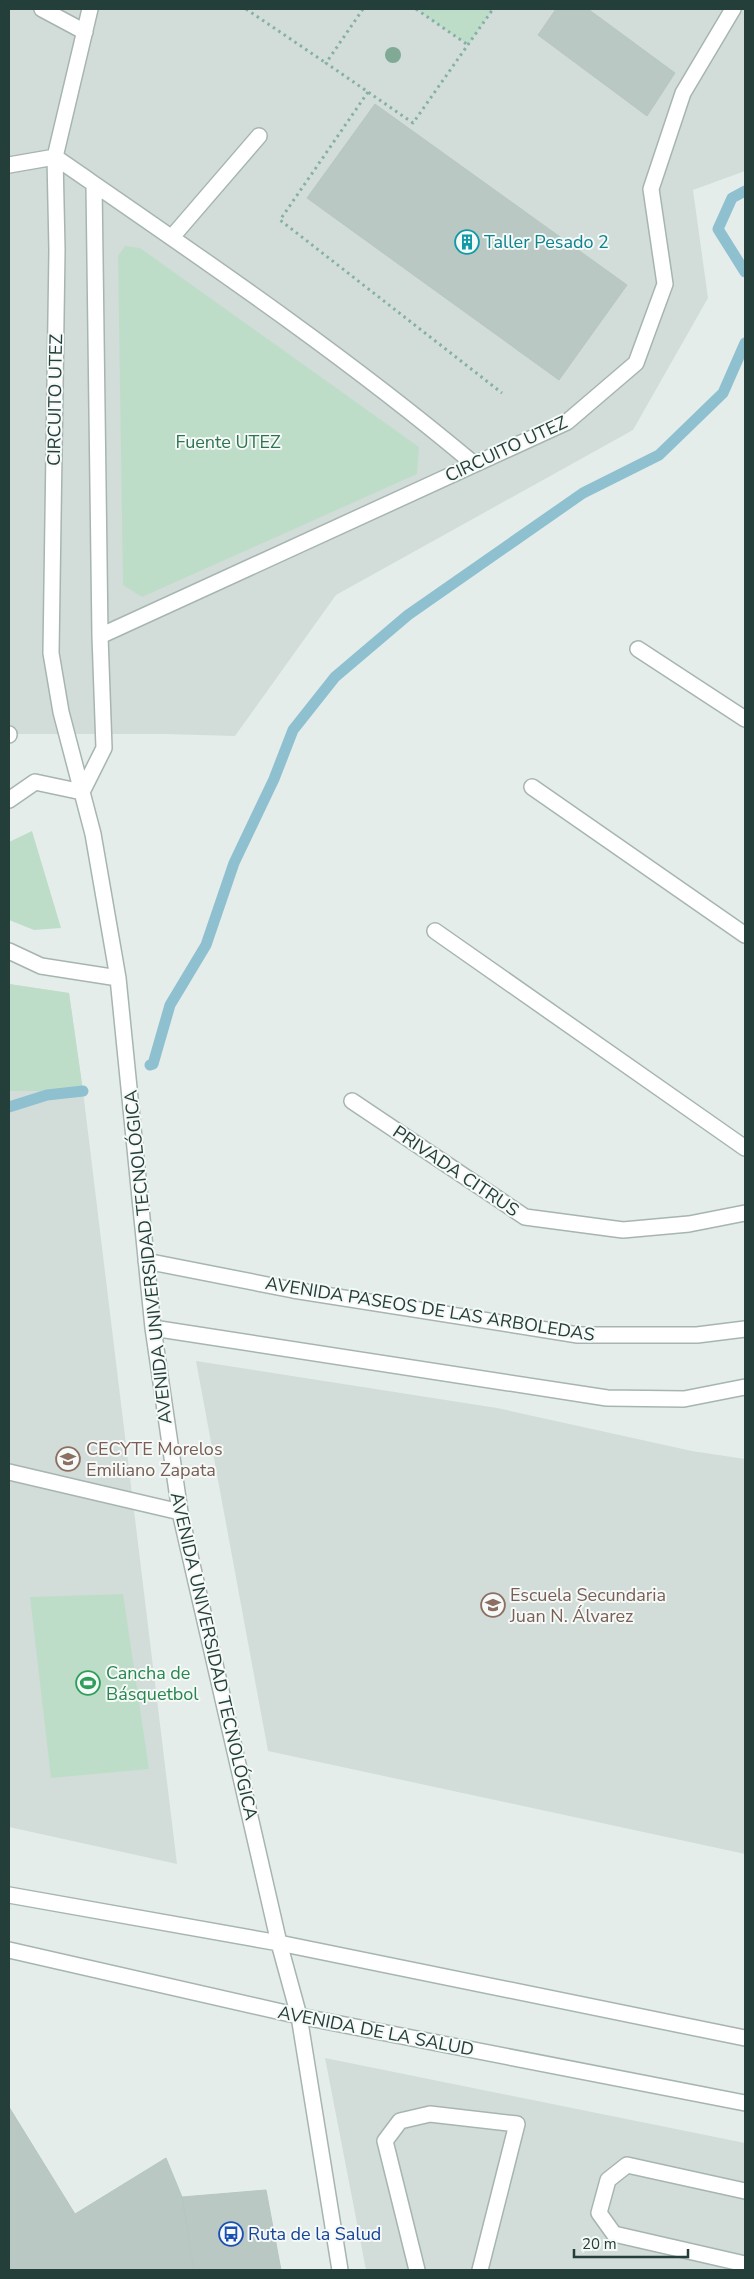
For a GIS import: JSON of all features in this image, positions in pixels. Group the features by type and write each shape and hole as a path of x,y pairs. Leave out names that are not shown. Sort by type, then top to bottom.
{"street":[{"path":"42,9 85,32"},
{"name":"CIRCUITO UTEZ","path":"82,792 61,712 51,653 57,250 55,157 90,9"},
{"name":"CIRCUITO UTEZ","path":"100,636 261,564 567,422 636,363 665,284 651,189 683,93 733,9"},
{"path":"172,237 259,136"},
{"path":"9,165 55,157 172,237 429,426 474,464"},
{"path":"9,800 35,782 82,792 104,748 100,636 94,184"},
{"path":"638,649 745,719"},
{"path":"532,787 745,934"},
{"name":"AVENIDA UNIVERSIDAD TECNOLÓGICA","path":"82,792 93,834 118,978 153,1328 180,1512 279,1944 299,2016"},
{"path":"435,931 745,1148"},
{"path":"9,951 41,966 118,978"},
{"name":"PRIVADA CITRUS","path":"352,1101 525,1217 623,1230 689,1224 745,1213"},
{"name":"AVENIDA PASEOS DE LAS ARBOLEDAS","path":"146,1261 293,1290 578,1335 697,1335 745,1329"},
{"path":"153,1328 607,1398 684,1399 745,1387"},
{"path":"9,1472 180,1512"},
{"path":"9,1895 279,1944 745,2038"},
{"name":"AVENIDA DE LA SALUD","path":"9,1950 299,2016 745,2103"},
{"path":"299,2016 340,2270"},
{"path":"417,2270 385,2141 400,2120 430,2114 517,2124 480,2270"},
{"path":"745,2192 627,2165 608,2180 599,2213 614,2234 745,2264"}],"path":[{"path":"246,9 413,123 493,9"},
{"path":"326,63 363,9"},
{"path":"416,9 468,45"},
{"path":"368,92 280,220 502,393"}],"shaded area":[{"path":"9,9 745,9 745,171 693,190 708,298 633,430 336,595 235,736 9,734"},
{"name":"CECYTE Morelos Emiliano Zapata","path":"9,984 69,993 83,1091 177,1864 9,1827"},
{"name":"Escuela Secundaria Juan N. Álvarez","path":"196,1361 497,1408 692,1451 745,1459 745,1854 268,1751"},
{"path":"325,2058 745,2143 745,2270 366,2270"}],"green space":[{"path":"416,9 493,9 468,45"},
{"name":"Fuente UTEZ","path":"125,246 140,248 419,447 417,474 142,597 123,585 118,256"},
{"path":"32,831 61,928 34,930 9,920 9,842"},
{"path":"9,984 69,993 83,1091 9,1091"},
{"name":"Cancha de Básquetbol","path":"123,1594 149,1769 51,1778 30,1597"}],"building":[{"path":"556,9 588,9 675,73 647,116 538,35"},
{"name":"Taller Pesado 2","path":"375,104 627,285 559,380 307,198"},
{"path":"9,2107 75,2214 166,2158 182,2197 194,2270 9,2270"},
{"name":"Ruta de la Salud","path":"266,2190 281,2270 194,2270 182,2197"}],"waterway":[{"path":"745,191 732,198 718,229 745,272"},
{"path":"150,1065 153,1064 170,1005 206,945 234,863 274,779 293,730 335,677 408,615 583,493 659,455 723,393 745,343"},
{"path":"9,1107 47,1095 83,1091"}],"place":[{"name":"Taller Pesado 2","path":"467,242"},
{"name":"CECYTE Morelos Emiliano Zapata","path":"68,1459"},
{"name":"Escuela Secundaria Juan N. Álvarez","path":"493,1605"},
{"name":"Cancha de Básquetbol","path":"88,1683"},
{"name":"Ruta de la Salud","path":"231,2234"}]}
